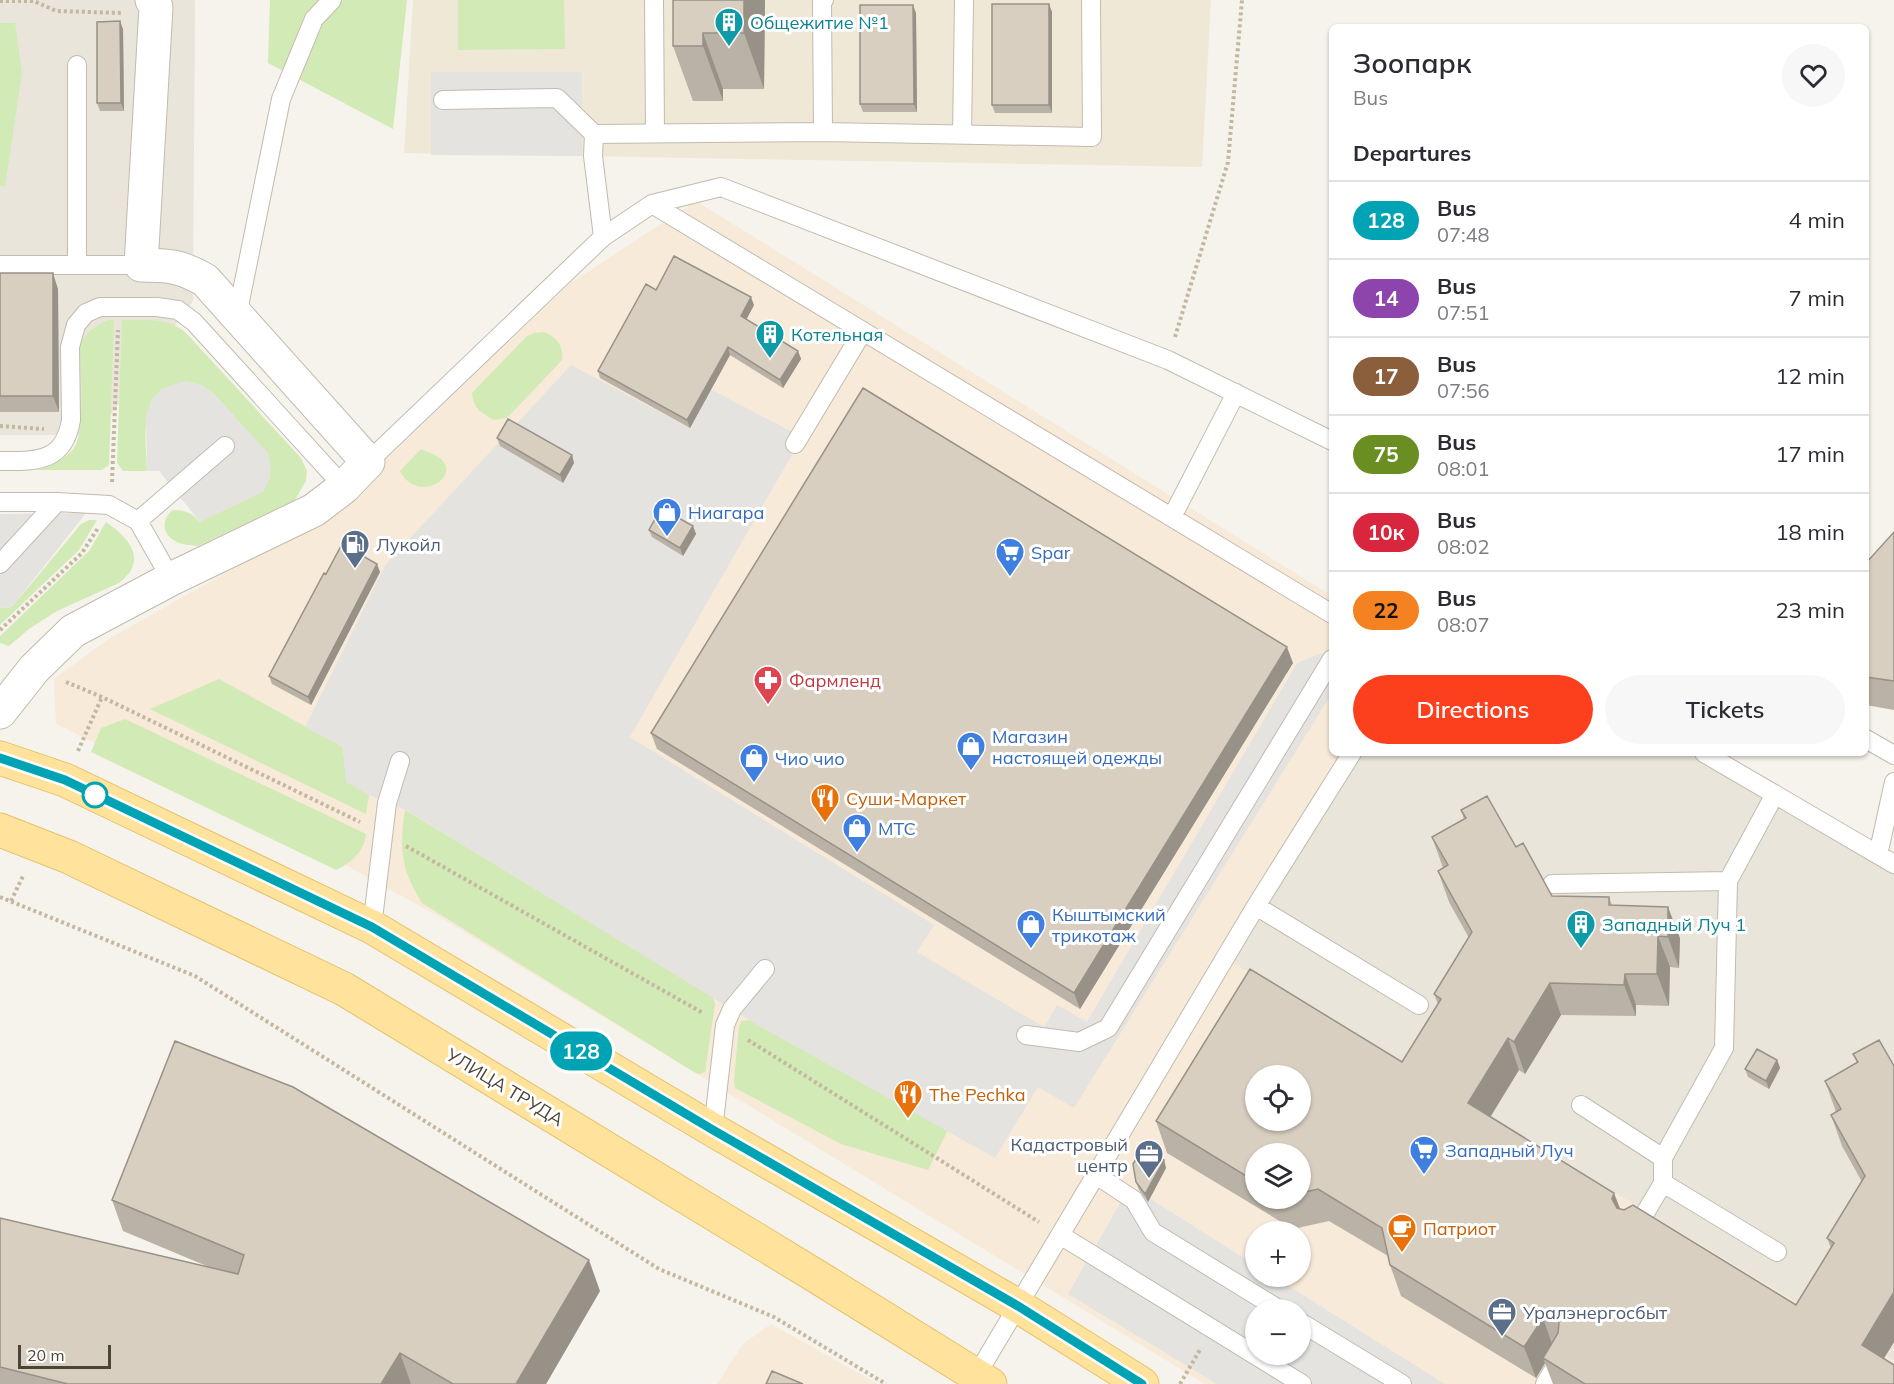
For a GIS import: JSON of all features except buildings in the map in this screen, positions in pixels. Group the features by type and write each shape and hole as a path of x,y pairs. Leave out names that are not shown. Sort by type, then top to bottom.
{"main road":[{"path":"0,758 65,780 372,927 713,1130 1018,1306 1126,1380"},
{"name":"УЛИЦА ТРУДА","path":"0,830 69,857 344,988 983,1380"}],"street":[{"path":"0,712 34,669 73,631 171,579 315,510 344,487 368,462 205,280 188,270 172,266 141,265 156,7 152,0"}],"lane":[{"path":"237,316 280,99 314,19 332,0"},
{"path":"654,0 655,133"},
{"path":"824,0 824,132"},
{"path":"962,135 964,0"},
{"path":"443,100 557,98 594,134 824,132 1092,137 1091,0"},
{"path":"77,65 77,264"},
{"path":"594,134 593,156 603,237"},
{"path":"368,462 603,237 652,204 721,186 1168,360 1329,440"},
{"path":"652,204 1329,612"},
{"path":"0,265 141,265"},
{"path":"0,460 46,459 61,447 69,431 71,420 70,347 75,325 86,314 100,307 157,307 178,310 194,322 344,487"},
{"path":"795,444 863,331"},
{"path":"1172,517 1236,393"},
{"path":"138,521 225,446"},
{"path":"0,502 57,502 109,506 138,521 171,579"},
{"path":"0,564 57,502"},
{"path":"1026,1035 1079,1042 1108,1028 1329,664"},
{"path":"1869,741 1894,755"},
{"path":"983,1380 1018,1306 1256,906 1350,756"},
{"path":"1709,756 1894,864"},
{"path":"372,927 387,803 400,761"},
{"path":"1878,855 1894,782"},
{"path":"1635,1230 1663,1183 1663,1158 1724,1048 1728,881 1775,794"},
{"path":"1552,884 1728,881"},
{"path":"1256,906 1419,1005"},
{"path":"713,1130 725,1025 732,1009 765,969"},
{"path":"1581,1105 1663,1158"},
{"path":"1096,1175 1134,1200 1153,1232 1262,1299"},
{"path":"1663,1183 1777,1252"},
{"path":"1060,1235 1302,1384"},
{"path":"1311,1329 1402,1384"},
{"path":"1545,1384 1560,1359"}],"path":[{"path":"1168,360 1228,162 1242,0"},
{"path":"0,426 69,431"},
{"path":"34,669 102,698 382,833 725,1025 1060,1235"},
{"path":"0,897 195,976 659,1269 774,1317 886,1384"}],"shaded area":[{"path":"0,0 195,0 193,301 96,435 0,435"},
{"path":"413,0 1211,0 1202,167 404,153"},
{"path":"431,72 582,72 582,156 431,155"},
{"path":"696,201 1329,594 1329,756 1350,756 1232,962 1894,1361 1894,1384 1205,1384 438,916 334,859 56,724 54,679 107,640 331,513 569,284"},
{"path":"571,365 688,427 710,389 802,437 630,737 934,925 917,952 1044,1027 1057,1005 1087,1022 1297,663 1329,650 1329,698 1074,1108 1038,1087 995,1158 749,1020 406,810 369,795 346,782 343,747 305,727 386,564"},
{"path":"185,381 199,384 212,392 268,453 271,469 269,481 263,492 200,522 159,471 147,471 146,416 152,399 161,389"},
{"path":"86,513 12,607 0,608 0,514"},
{"path":"1350,756 1707,756 1894,859 1894,1379 1231,962"},
{"path":"1130,1186 1245,1259 1245,1287 1290,1287 1309,1299 1245,1299 1245,1365 1311,1365 1311,1300 1445,1384 1217,1384 1068,1294"},
{"path":"771,1324 878,1384 717,1384 743,1344"}],"green space":[{"path":"270,0 407,0 393,129 268,63"},
{"path":"458,0 564,0 565,49 458,50"},
{"path":"0,23 15,23 22,73 5,187 0,185"},
{"path":"108,320 114,320 109,465 102,470 34,470 56,462 74,448 78,439 81,414 80,346 91,330"},
{"path":"122,320 165,322 180,328 187,334 301,458 307,471 306,481 295,500 198,546 180,543 170,538 165,530 165,521 169,513 173,510 182,511 194,516 200,522 267,453 212,392 199,384 162,389 155,398 147,417 147,471 123,471 117,463"},
{"path":"544,332 559,343 562,360 507,418 494,420 482,413 474,403 472,393 527,336"},
{"path":"421,449 440,458 446,467 441,480 426,487 416,486 407,481 400,471"},
{"path":"89,520 97,520 79,550 0,625 0,608 12,607 81,524"},
{"path":"106,522 122,535 132,550 133,566 128,574 119,583 57,611 29,629 9,646 0,643 0,636 89,551"},
{"path":"219,679 343,747 346,781 369,795 366,814 150,709"},
{"path":"125,719 366,834 363,846 352,860 336,870 91,752 101,728"},
{"path":"405,810 712,996 715,1004 705,1072 699,1074 694,1072 422,903 410,880 403,858 402,836"},
{"path":"749,1020 948,1130 928,1170 841,1144 735,1088 739,1026 742,1021"}],"bus line":[{"name":"128","path":"0,758 65,780 372,927 713,1130 1018,1306 1142,1384"}],"place":[{"name":"Общежитие №1","path":"729,48"},
{"name":"Котельная","path":"770,360"},
{"name":"Ниагара","path":"667,538"},
{"name":"Лукойл","path":"355,570"},
{"name":"Spar","path":"1010,578"},
{"name":"Фармленд","path":"768,706"},
{"name":"Магазин настоящей одежды","path":"971,772"},
{"name":"Чио чио","path":"754,784"},
{"name":"Суши-Маркет","path":"825,824"},
{"name":"МТС","path":"857,854"},
{"name":"Кыштымский трикотаж","path":"1031,950"},
{"name":"Западный Луч 1","path":"1581,950"},
{"name":"The Pechka","path":"908,1120"},
{"name":"Западный Луч","path":"1424,1176"},
{"name":"Кадастровый центр","path":"1149,1180"},
{"name":"Патриот","path":"1402,1254"},
{"name":"Уралэнергосбыт","path":"1502,1338"}]}
